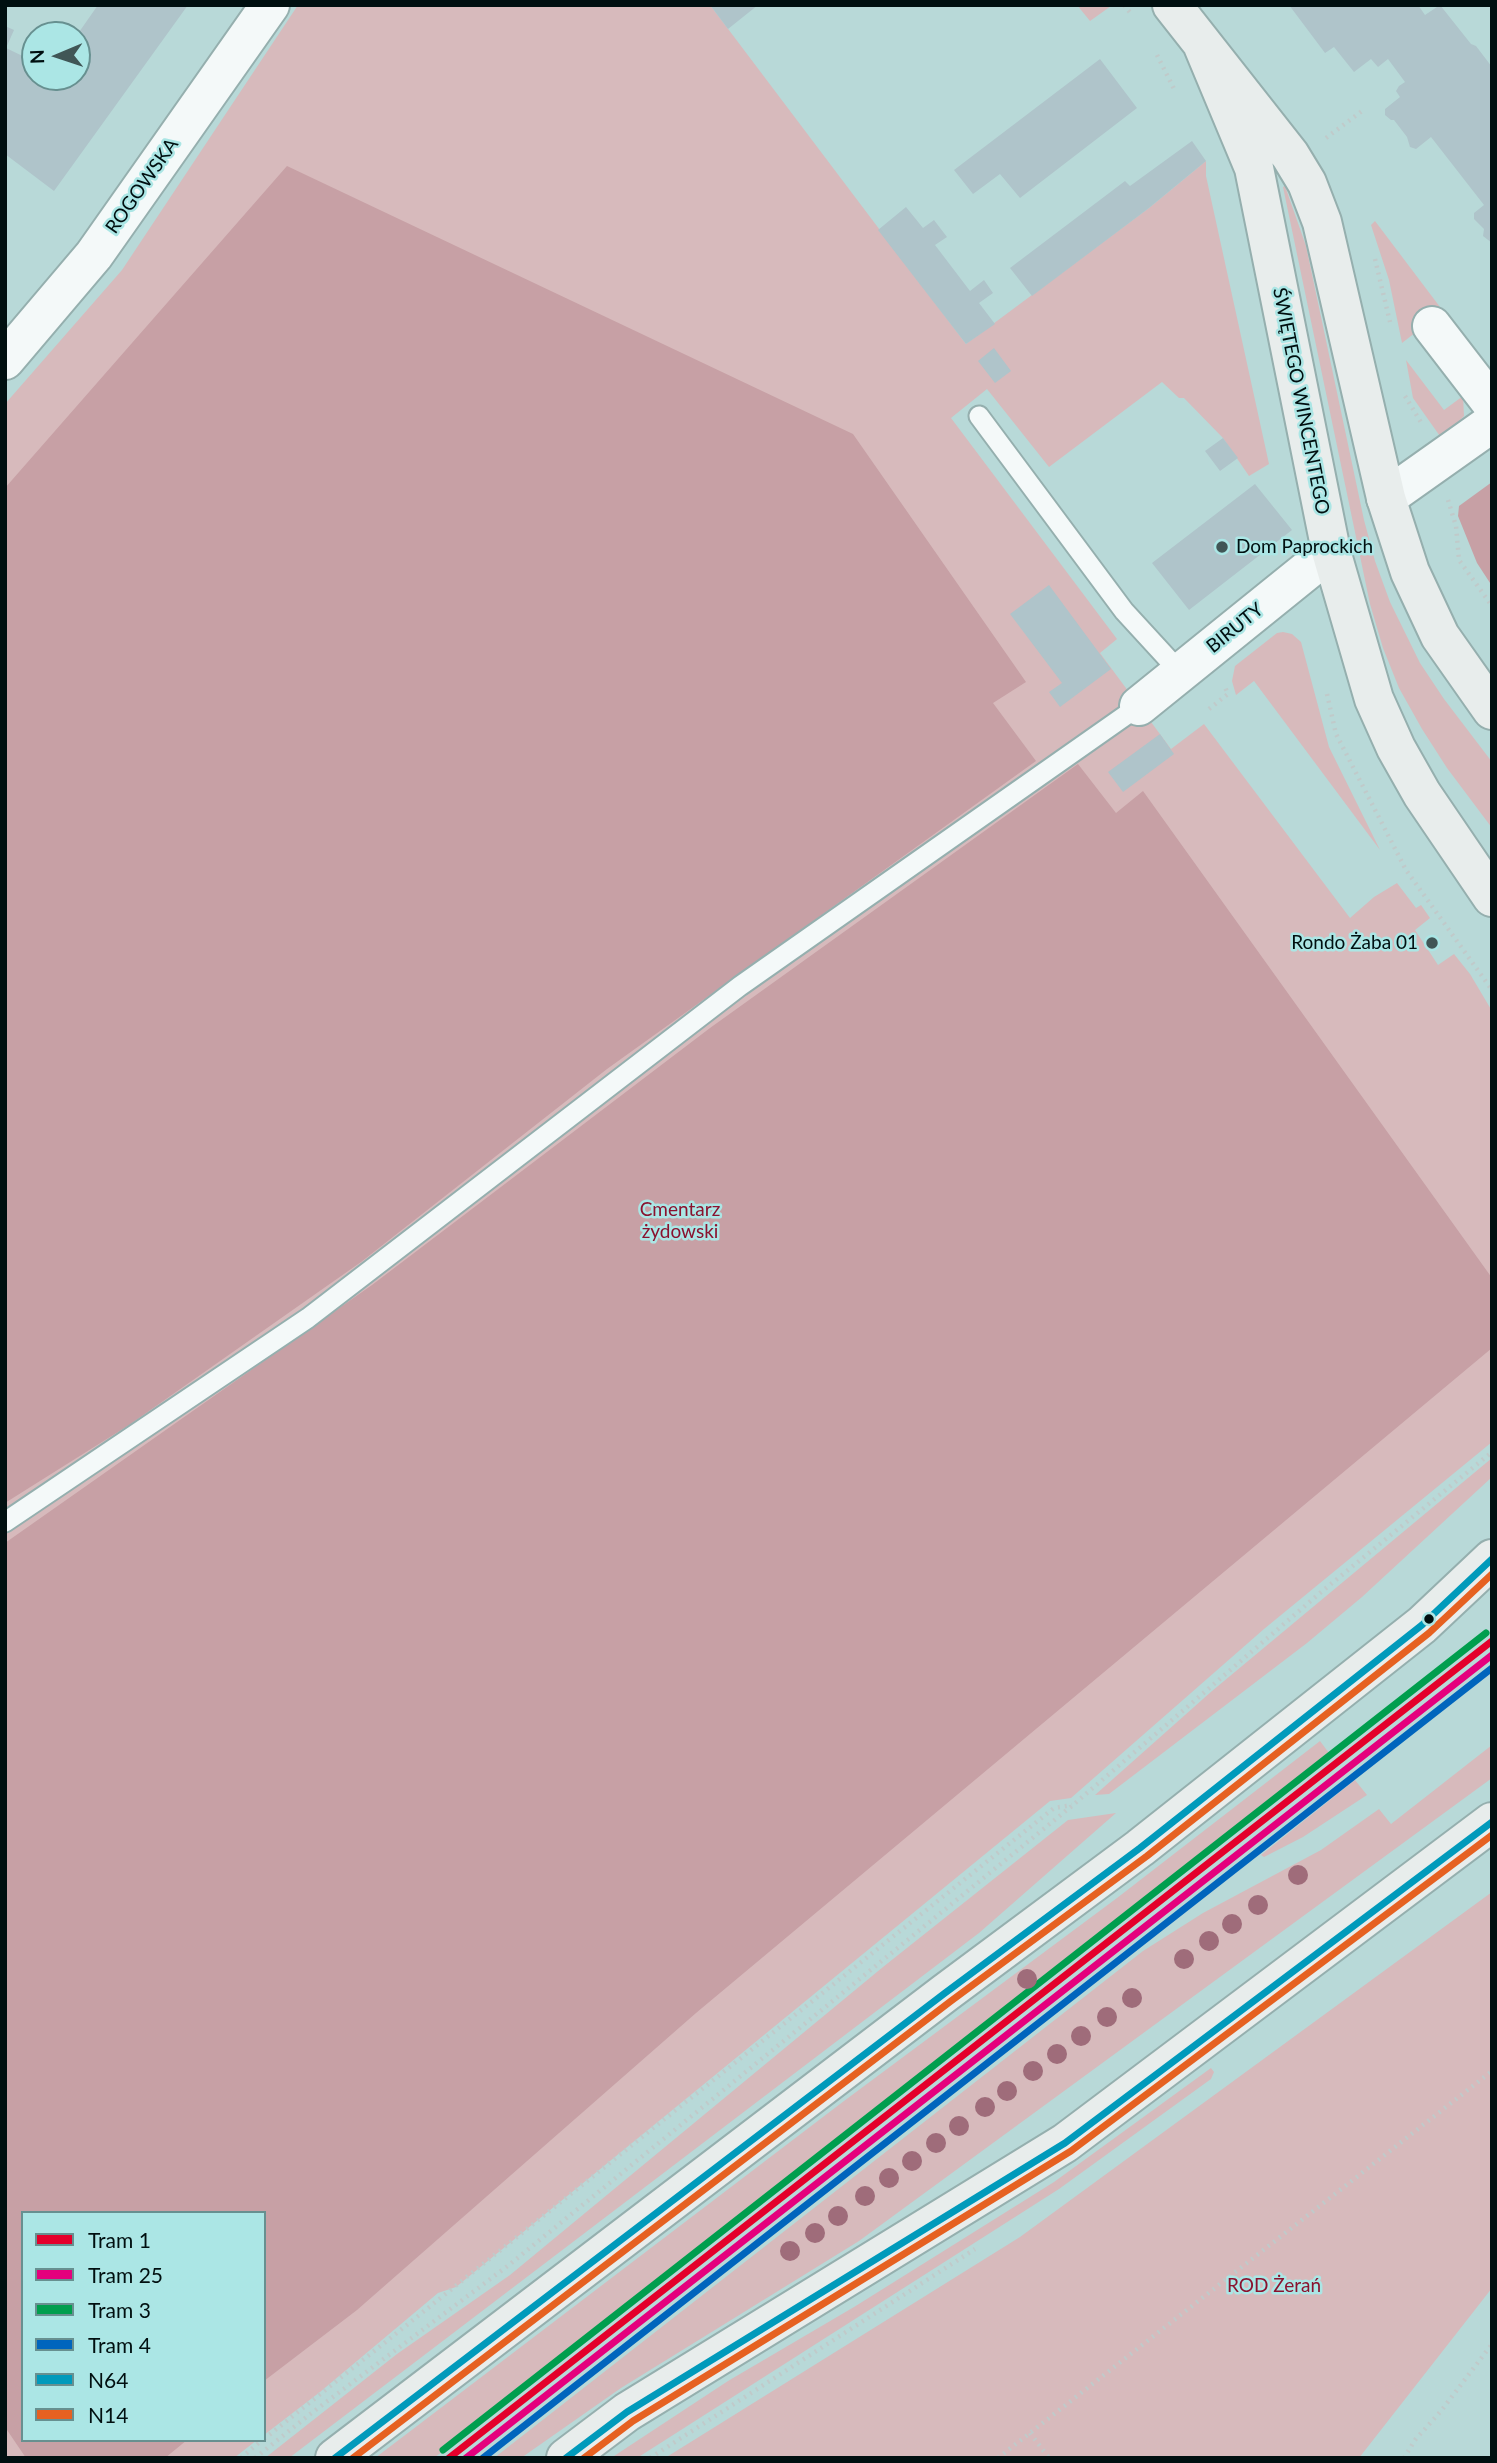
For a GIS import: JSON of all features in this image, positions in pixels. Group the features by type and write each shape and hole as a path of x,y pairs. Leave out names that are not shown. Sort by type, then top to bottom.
{"main road":[{"name":"ŚWIĘTEGO WINCENTEGO","path":"1172,5 1290,155 1307,183 1322,222 1386,498 1410,572 1440,636 1492,710"},
{"name":"ŚWIĘTEGO WINCENTEGO","path":"1203,46 1254,168 1331,551 1374,699 1396,748 1422,794 1492,897"},
{"path":"335,2458 933,2001 1140,1848 1422,1625 1492,1559"},
{"path":"566,2458 627,2412 1065,2143 1492,1822"}],"street":[{"name":"ROGOWSKA","path":"5,360 94,255 270,5"},
{"path":"1432,326 1492,404"},
{"path":"1386,498 1492,423"},
{"name":"BIRUTY","path":"1139,706 1331,551"}],"lane":[{"path":"979,416 1124,611 1180,673"},
{"path":"5,1522 308,1318 740,986 1139,706"}],"path":[{"path":"1326,139 1362,111"},
{"path":"1447,496 1456,526 1459,560 1492,606"},
{"path":"256,2458 509,2265 1073,1805 1320,1593 1492,1452"},
{"path":"266,2438 1054,1808 1073,1805"},
{"path":"998,2458 1492,2071"},
{"path":"1404,2458 1415,2440 1441,2411 1492,2344"},
{"path":"1030,2433 1049,2458"},
{"path":"241,2458 261,2442"}],"green space":[{"name":"Cmentarz żydowski","path":"298,5 710,5 966,344 1149,208 1206,161 1206,176 1269,464 1249,476 1223,438 1184,398 1179,398 1162,382 1049,467 987,389 951,418 1117,639 1100,653 1171,749 1204,724 1350,918 1374,897 1397,883 1416,908 1421,905 1430,918 1415,930 1438,965 1454,954 1470,974 1492,1011 1492,1442 1264,1629 1071,1798 1050,1801 456,2287 438,2293 266,2433 266,2211 21,2211 21,2442 254,2442 234,2458 5,2458 5,404 122,270"},
{"path":"1077,5 1111,5 1111,6 1090,21"},
{"path":"287,166 853,434 1026,682 993,703 1036,761 607,1069 361,1262 129,1425 5,1503 5,488"},
{"path":"1285,186 1306,246 1375,561 1390,602 1420,663 1492,762 1492,828 1447,768 1422,729 1399,688 1383,648 1370,604 1283,187"},
{"path":"1375,221 1443,311 1402,343 1389,280 1371,225"},
{"path":"1406,360 1444,410 1463,396 1464,416 1442,439 1413,398"},
{"path":"1492,482 1492,586 1477,563 1458,516 1459,506"},
{"path":"1277,633 1292,634 1301,642 1329,747 1380,850 1254,681 1236,695 1232,681 1235,666"},
{"path":"1078,764 1116,813 1143,791 1492,1278 1492,1348 696,2013 357,2310 266,2379 266,2211 21,2211 21,2442 185,2442 165,2458 26,2458 5,2427 5,1543 372,1285 710,1028"},
{"path":"1492,1458 1492,1477 1362,1597 1307,1643 1109,1794 1095,1795 1212,1691"},
{"path":"1320,1741 1332,1757 1216,1844 434,2458 375,2458 844,2101 1117,1898"},
{"path":"1492,1745 1492,1778 859,2241 621,2388 521,2458 494,2458 1143,1951 1203,1913 1321,1850 1379,1809 1391,1824"},
{"path":"1355,1780 1367,1795 1303,1837 1264,1857 1261,1855"},
{"path":"1116,1813 979,1933 289,2458 265,2458 397,2354 510,2275 883,1967 1068,1820"},
{"name":"ROD Żerań","path":"1492,1892 1492,2288 1359,2458 665,2458 1020,2237"},
{"path":"1211,2068 1214,2072 1211,2079 1059,2189 637,2458 611,2458 728,2381 854,2307 1054,2182"}],"building":[{"path":"98,5 188,5 54,191 5,154 5,26 14,30 6,48 21,55 21,91 91,91 91,21 87,21"},
{"path":"710,5 758,5 728,29"},
{"path":"1289,5 1418,5 1425,15 1440,5 1471,44 1476,46 1492,67 1492,243 1483,236 1484,229 1474,219 1474,213 1484,205 1431,137 1416,149 1410,147 1407,137 1394,120 1385,115 1385,109 1400,97 1396,91 1405,82 1388,59 1378,67 1371,59 1354,72 1334,47 1325,53"},
{"path":"1100,59 1137,108 1020,198 1000,174 973,194 954,170"},
{"path":"1192,141 1206,161 1149,208 1032,296 1010,268 1125,181 1130,186"},
{"path":"906,207 923,228 934,220 947,237 935,245 970,291 984,280 993,293 979,303 995,324 966,344 878,230"},
{"path":"994,348 1011,371 995,383 978,361"},
{"path":"1223,438 1238,458 1220,471 1205,451"},
{"name":"Dom Paprockich","path":"1255,484 1292,530 1189,610 1152,563"},
{"path":"1049,585 1111,669 1060,707 1049,692 1062,683 1010,614"},
{"path":"1160,734 1174,754 1123,792 1108,772"}],"tram line":[{"name":"3","path":"443,2450 1486,1633"},
{"name":"1","path":"449,2458 1492,1641"},
{"name":"25","path":"466,2458 1492,1655"},
{"name":"4","path":"483,2458 1492,1668"}],"transit line":[{"name":"N64","path":"335,2458 945,1993 1140,1848 1422,1625 1492,1559"},
{"name":"N14","path":"353,2458 951,2001 1147,1856 1429,1633 1492,1574"},
{"name":"N64","path":"566,2458 627,2412 1065,2143 1492,1822"},
{"name":"N14","path":"584,2458 633,2421 1071,2151 1492,1835"}],"place":[{"name":"Dom Paprockich","path":"1222,547"},
{"name":"Rondo Żaba 01","path":"1432,943"}]}
